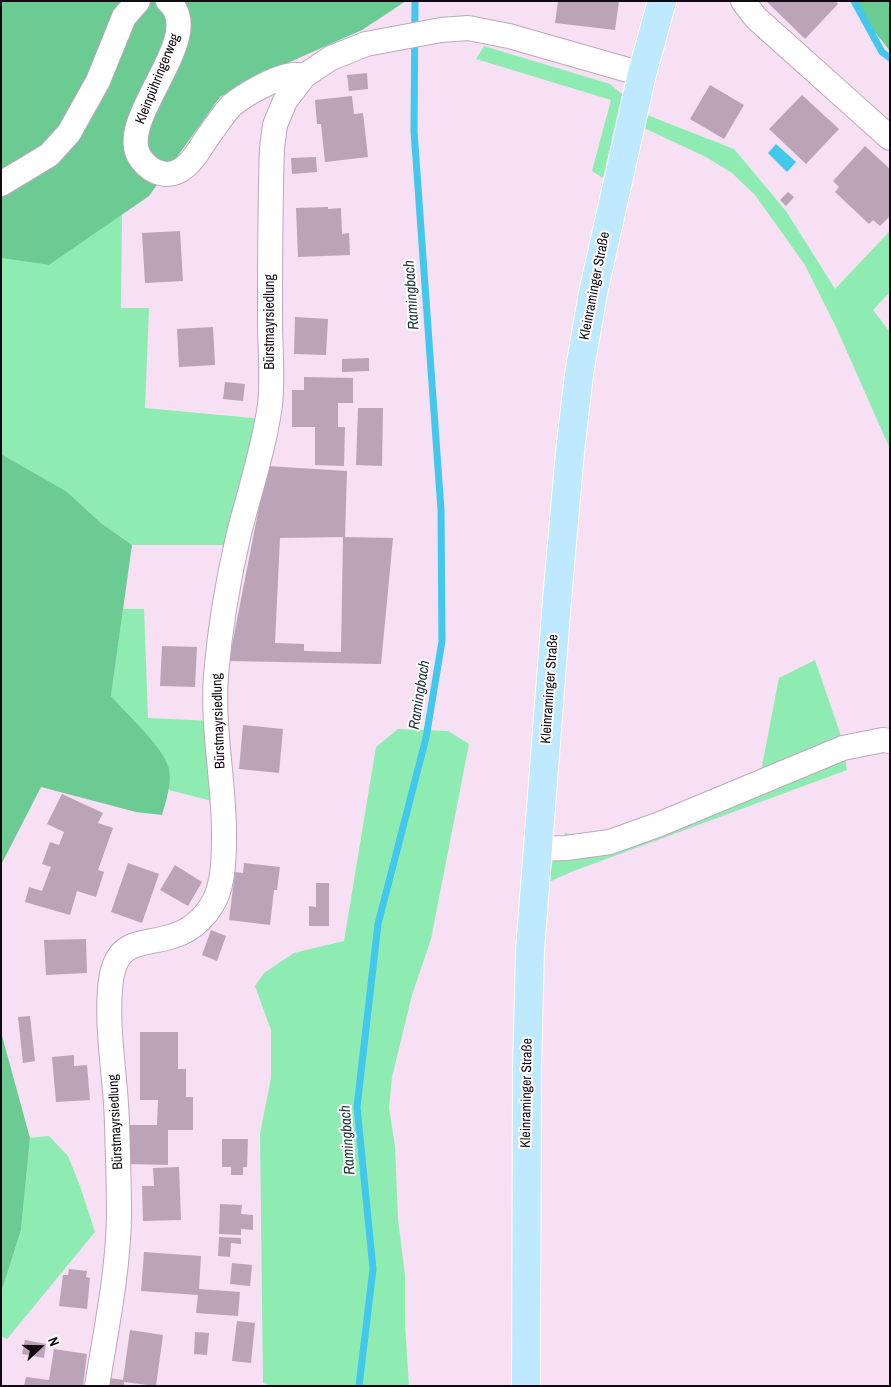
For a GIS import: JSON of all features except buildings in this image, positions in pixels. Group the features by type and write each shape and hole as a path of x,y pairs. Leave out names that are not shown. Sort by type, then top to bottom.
{"main road":[{"name":"Kleinraminger Straße","path":"526,1386 527,1052 530,950 557,600 579,374 592,293 642,74 662,1"}],"street":[{"path":"1,184 49,155 69,133 98,82 124,17 138,1"},
{"name":"Kleinpühringerweg","path":"168,1 179,19 178,36 138,127 134,143 139,157 147,166 159,174 172,174 186,166 232,105 280,77 294,74 304,76"},
{"path":"743,1 756,18 890,138"},
{"name":"Bürstmayrsiedlung","path":"97,1386 113,1290 119,1218 117,1120 109,1011 111,978 116,958 126,948 140,942 174,936 190,929 206,914 218,893 222,872 224,838 216,718 216,679 221,625 229,578 262,447 270,403 272,148 275,125 285,101 304,76 331,58 366,44 441,30 468,28 502,34 642,74"},
{"path":"537,849 566,848 610,842 660,824 843,748 883,740 890,741"}],"green space":[{"path":"1,1 406,1 362,30 265,73 220,97 149,196 49,265 1,258"},
{"path":"850,1 888,1 890,4 890,51"},
{"path":"484,46 610,84 623,95 603,178 592,171 611,100 476,59"},
{"path":"647,115 734,149 786,211 835,289 890,231 890,292 873,310 890,332 890,449 836,327 805,265 755,195 732,173 706,157 644,128"},
{"path":"122,214 121,308 149,308 145,408 263,419 231,545 132,545 101,523 66,491 1,454 1,258 49,265"},
{"path":"1,454 66,491 101,523 132,545 111,696 160,751 169,769 170,781 162,815 136,812 41,787 1,865"},
{"path":"123,609 144,609 148,718 212,721 216,802 169,790 169,769 111,696"},
{"path":"815,660 843,742 847,770 571,872 549,882 548,867 554,861 564,856 565,833 580,836 606,833 761,771 779,678"},
{"path":"398,729 448,731 469,744 431,939 412,995 392,1077 389,1108 395,1146 398,1219 405,1275 405,1325 409,1386 272,1386 263,1383 260,1134 271,1078 271,1030 255,986 264,973 294,953 344,941 376,747"},
{"path":"1,1032 30,1138 21,1230 1,1293"},
{"path":"49,1136 68,1156 95,1232 7,1339 1,1336 1,1293 21,1230 30,1138"}],"water":[{"path":"776,144 796,162 787,172 768,153"}],"waterway":[{"name":"Ramingbach","path":"359,1386 373,1269 357,1107 378,924 426,738 442,641 441,510 414,131 415,1"},
{"path":"854,1 882,52 890,58"}]}
